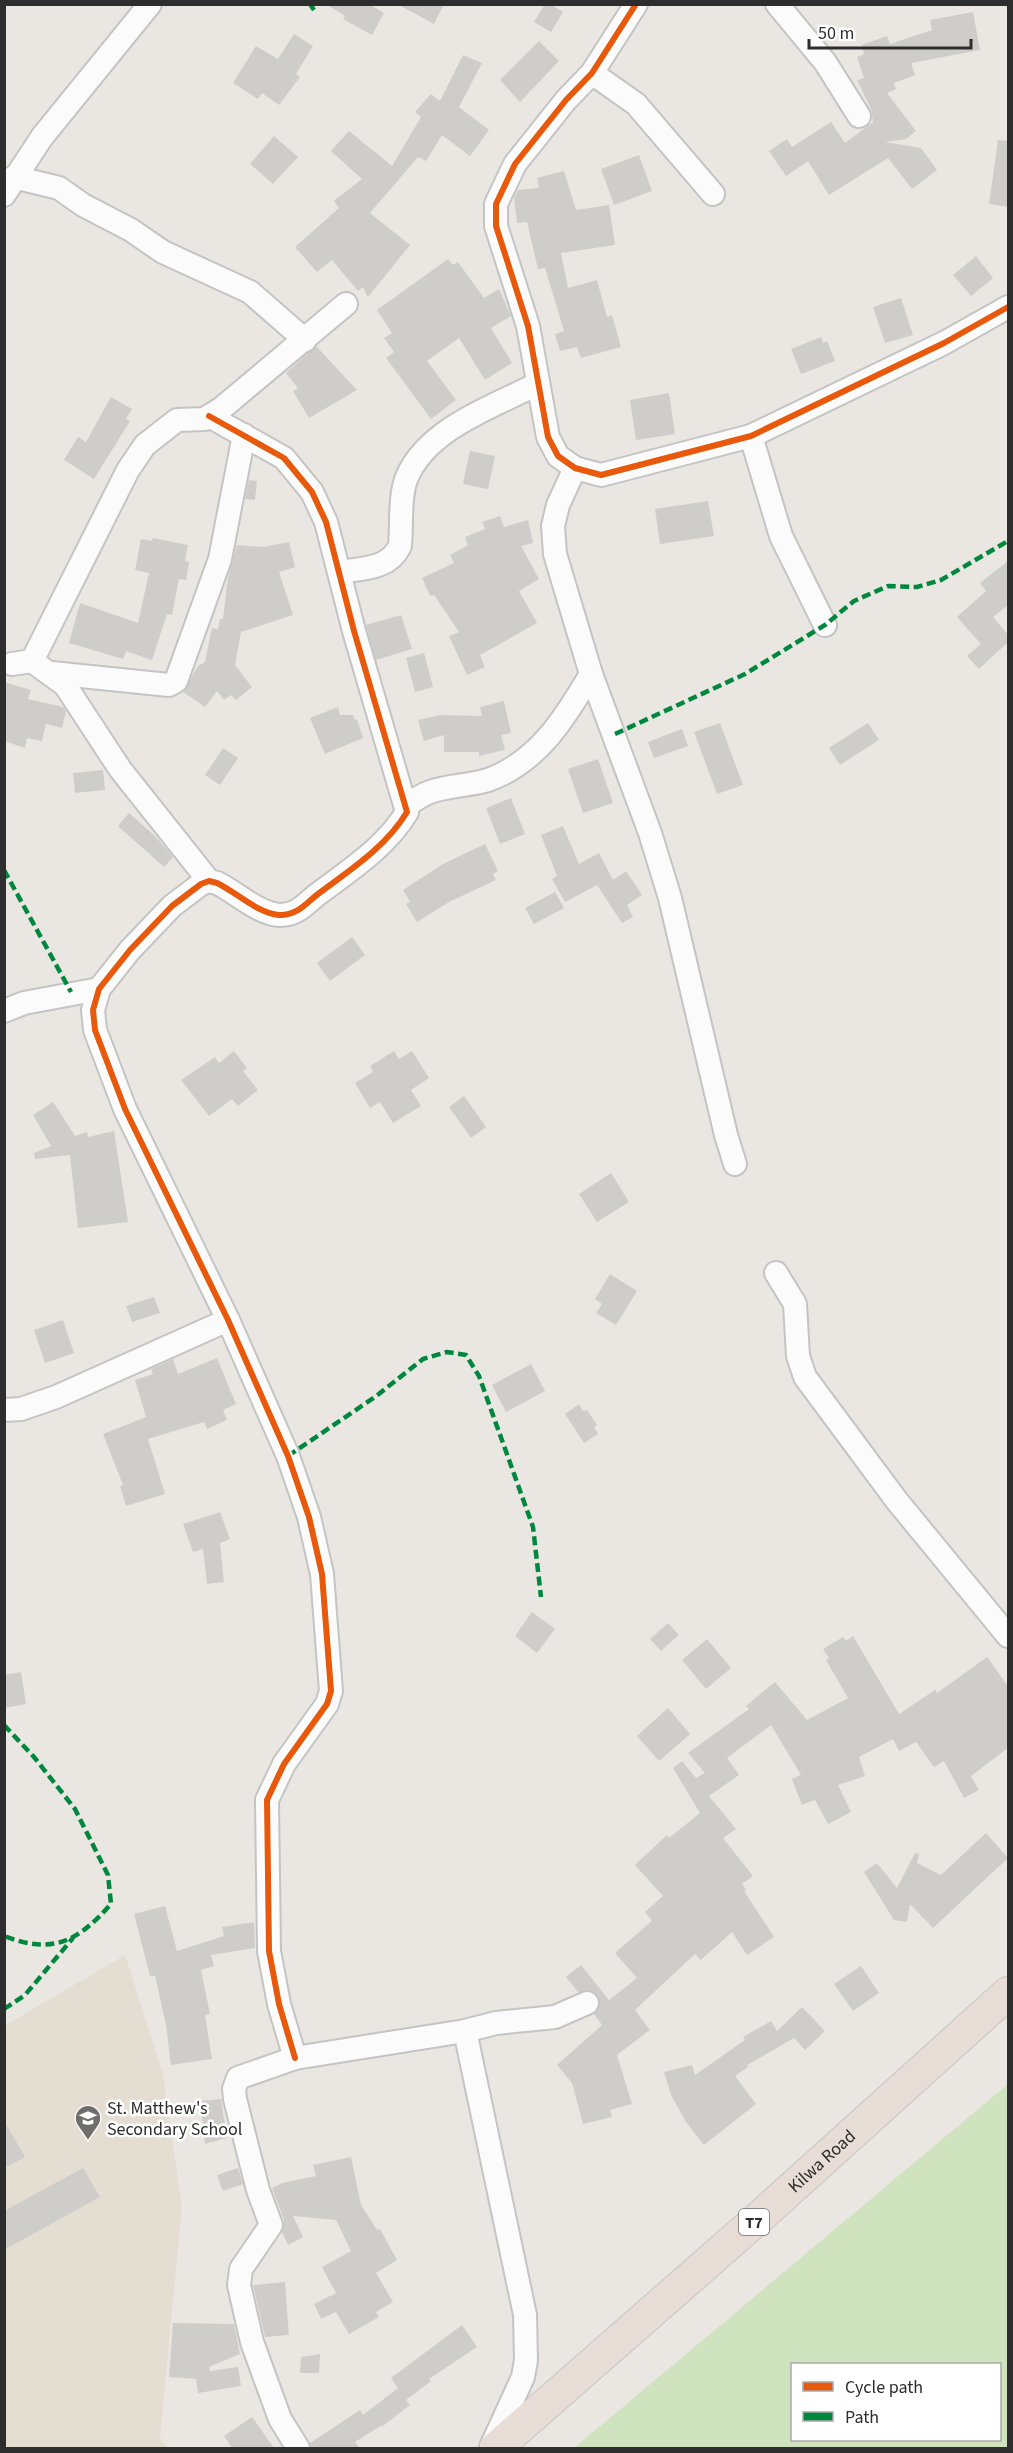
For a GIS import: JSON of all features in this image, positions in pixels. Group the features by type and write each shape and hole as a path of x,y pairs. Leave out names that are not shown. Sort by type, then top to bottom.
{"highway":[{"name":"Kilwa Road","path":"496,2448 1008,1993"}],"street":[{"path":"9,186 42,137 150,4"},
{"path":"636,4 592,73 558,109 514,164 496,204 496,226 528,326 548,437 558,456 575,468 601,475 751,436 944,343 1008,307"},
{"path":"777,4 825,62 859,116"},
{"path":"592,73 636,104 713,194"},
{"path":"9,186 59,188 83,205 131,230 163,252 250,292 305,340"},
{"path":"244,435 220,559 176,681 169,686 52,673 22,663 135,458 145,445 177,420 198,420 209,416 260,379 346,304"},
{"path":"340,572 386,564 395,556 400,546 407,478 421,454 452,428 537,384"},
{"path":"52,673 65,685 79,704 120,769 209,881 225,886 266,912 279,915 298,911 350,873 377,848 405,816 406,806 354,631 326,522 312,492 284,458 209,416"},
{"path":"751,436 781,536 825,625"},
{"path":"575,468 558,505 553,526 555,554 591,674 650,833 670,898 726,1135 735,1164"},
{"path":"406,806 430,792 487,780 515,769 530,758 552,732 591,674"},
{"path":"209,881 172,906 130,950 99,989 93,1010 102,1052 125,1109 228,1320 288,1456 309,1517 322,1574 328,1627 331,1691 327,1704 284,1764 267,1800 269,1951 279,2004 295,2058"},
{"path":"4,1011 24,1003 99,989"},
{"path":"776,1273 795,1304 798,1356 804,1377 897,1501 1008,1636"},
{"path":"4,1410 21,1409 56,1397 228,1320"},
{"path":"298,2448 280,2419 252,2342 239,2285 241,2269 271,2225 258,2190 234,2089 238,2078 295,2058 465,2031 496,2023 555,2017 587,2003"},
{"path":"465,2031 525,2315 526,2331 523,2377 490,2448"}],"shaded area":[{"name":"St. Matthew's Secondary School","path":"125,1955 163,2074 182,2207 160,2438 167,2448 5,2448 4,2026"}],"green space":[{"path":"1008,2084 1008,2448 574,2448"}],"building":[{"path":"326,4 369,4 384,13 372,35 343,19 345,16"},
{"path":"397,4 444,4 434,24"},
{"path":"545,4 550,4 563,12 551,32 534,22"},
{"path":"973,12 980,50 911,63 915,75 894,83 896,89 887,93 916,131 906,139 885,142 921,148 937,170 912,189 888,158 829,195 808,161 786,176 769,151 787,139 792,147 831,122 845,143 873,122 871,109 857,80 864,78 857,57 864,54 861,45 887,36 890,44 932,30 930,20"},
{"path":"294,34 313,46 296,74 300,77 279,105 262,93 258,99 233,83 256,46 278,59"},
{"path":"539,41 559,61 520,102 500,80"},
{"path":"463,55 482,63 459,107 489,130 470,156 442,135 426,161 418,157 370,213 410,245 368,297 363,287 358,291 332,260 317,272 295,247 339,208 334,201 362,179 331,151 349,131 392,166 421,117 415,112 431,94 440,101"},
{"path":"274,136 298,157 273,184 250,164"},
{"path":"998,140 1008,141 1008,207 989,204"},
{"path":"639,155 652,191 614,205 601,169"},
{"path":"564,171 576,210 609,205 615,245 561,253 568,288 597,280 607,317 612,315 621,347 581,358 577,347 560,351 555,334 564,331 545,268 538,269 527,222 517,223 514,198 518,190 539,188 537,178"},
{"path":"976,256 993,278 971,296 953,275"},
{"path":"448,259 453,265 458,262 484,298 499,289 511,316 491,328 512,363 485,380 459,338 427,361 456,400 431,419 386,358 394,352 384,338 392,333 377,310"},
{"path":"901,298 913,335 885,343 873,307"},
{"path":"821,337 823,343 827,341 835,361 801,374 791,349"},
{"path":"316,346 357,390 309,418 293,391 298,388 286,373"},
{"path":"669,393 675,434 636,440 630,400"},
{"path":"111,397 132,409 126,419 130,421 94,479 64,460 78,437 86,442"},
{"path":"470,451 495,456 488,489 463,484"},
{"path":"249,480 257,481 255,500 245,499"},
{"path":"708,501 714,536 660,544 655,509"},
{"path":"500,516 504,527 528,520 533,543 521,546 539,579 519,591 537,623 480,655 485,667 467,675 449,636 459,632 434,595 430,596 422,578 454,563 450,555 468,545 465,537 485,529 482,522"},
{"path":"153,538 188,545 185,561 189,562 186,580 179,579 172,615 167,614 152,660 126,651 123,659 69,643 80,603 138,623 149,573 135,570 141,539 152,541"},
{"path":"289,542 295,567 279,572 293,615 241,632 235,665 252,687 236,700 231,695 224,700 217,691 205,707 183,692 198,666 205,662 212,628 218,629 220,619 223,619 228,577 237,545 264,547"},
{"path":"1008,561 1008,605 993,617 1008,635 1008,642 979,669 967,656 981,644 957,617 986,591 980,583"},
{"path":"401,615 412,649 376,660 366,625"},
{"path":"424,653 433,687 415,692 406,658"},
{"path":"4,682 31,690 28,699 63,707 66,711 62,728 46,724 42,741 27,738 25,748 4,741"},
{"path":"504,701 511,733 501,735 505,750 479,756 479,752 444,752 444,735 424,741 418,720 440,715 482,716 480,707"},
{"path":"338,707 340,715 353,715 355,720 357,719 363,738 325,754 310,718"},
{"path":"720,723 743,785 717,794 694,732"},
{"path":"868,723 879,740 840,765 829,748"},
{"path":"682,729 688,746 654,758 648,742"},
{"path":"223,748 238,758 220,785 205,775"},
{"path":"598,759 613,803 583,813 568,769"},
{"path":"103,770 105,790 75,793 73,773"},
{"path":"511,798 525,834 500,844 486,808"},
{"path":"129,813 157,838 173,857 164,867 118,826"},
{"path":"563,826 579,864 599,853 613,880 626,871 642,895 627,905 633,917 622,923 597,885 565,902 552,879 557,876 541,835"},
{"path":"485,844 498,871 493,874 496,880 449,902 417,922 406,904 410,902 403,890 443,864"},
{"path":"555,892 564,908 534,924 525,908"},
{"path":"352,937 365,955 330,981 317,963"},
{"path":"234,1051 247,1068 243,1071 258,1090 238,1106 232,1099 209,1116 181,1080 215,1057 219,1063"},
{"path":"394,1051 399,1059 412,1051 429,1078 411,1090 421,1106 393,1123 380,1102 370,1108 355,1083 373,1072 370,1066"},
{"path":"464,1096 486,1127 471,1138 449,1107"},
{"path":"53,1102 75,1136 87,1132 88,1137 114,1131 128,1222 78,1228 70,1155 35,1159 34,1153 51,1146 33,1115"},
{"path":"611,1173 629,1202 597,1222 579,1194"},
{"path":"610,1274 637,1291 616,1325 596,1313 602,1304 595,1299"},
{"path":"154,1297 160,1313 132,1322 126,1306"},
{"path":"63,1320 74,1353 45,1363 34,1330"},
{"path":"217,1358 236,1404 223,1410 227,1420 207,1429 204,1422 148,1439 165,1494 126,1506 120,1486 123,1485 103,1434 146,1417 135,1380 153,1374 151,1369 173,1359 178,1374"},
{"path":"531,1364 545,1391 506,1412 492,1385"},
{"path":"579,1404 583,1411 587,1410 597,1425 594,1427 598,1434 584,1443 565,1414"},
{"path":"220,1512 230,1539 220,1543 224,1582 207,1584 203,1549 193,1552 183,1524"},
{"path":"532,1612 555,1629 537,1653 515,1636"},
{"path":"668,1623 679,1635 661,1651 650,1639"},
{"path":"853,1636 899,1714 935,1690 937,1693 987,1657 1008,1686 1008,1748 971,1776 979,1790 964,1798 944,1761 934,1767 916,1742 899,1751 893,1739 859,1757 865,1776 838,1785 851,1812 828,1824 815,1800 802,1805 792,1779 801,1775 771,1725 727,1758 739,1775 709,1796 736,1829 723,1838 753,1876 742,1884 746,1890 744,1891 774,1937 747,1955 732,1932 701,1960 695,1954 635,2010 650,2030 617,2055 632,2104 610,2110 612,2117 583,2124 572,2083 557,2065 602,2025 594,2014 600,2004 595,1993 588,1990 578,1992 566,1977 581,1965 609,2000 637,1978 615,1953 652,1921 645,1912 663,1896 635,1865 667,1835 669,1838 700,1813 673,1768 682,1761 696,1778 705,1773 688,1753 749,1709 746,1706 775,1682 807,1720 848,1698 826,1660 829,1658 823,1649 843,1637 846,1641"},
{"path":"707,1639 731,1668 706,1689 682,1660"},
{"path":"21,1672 26,1704 4,1708 4,1675"},
{"path":"668,1708 690,1734 659,1761 637,1736"},
{"path":"986,1833 1008,1858 933,1928 910,1904 907,1922 894,1920 864,1872 877,1863 897,1888 915,1853 919,1854 917,1863 941,1875"},
{"path":"165,1906 177,1951 224,1936 222,1927 254,1922 255,1948 211,1955 214,1966 201,1970 210,2014 205,2015 212,2059 171,2065 166,2025 155,1976 150,1976 134,1914"},
{"path":"861,1966 879,1993 853,2011 834,1984"},
{"path":"802,2007 825,2031 805,2050 794,2038 747,2065 748,2067 735,2076 756,2104 704,2145 686,2122 671,2095 664,2072 692,2065 695,2075 745,2040 743,2037 771,2021 777,2031"},
{"path":"221,2099 227,2138 205,2144 200,2101"},
{"path":"4,2121 25,2157 4,2168"},
{"path":"351,2157 361,2205 377,2230 380,2229 397,2260 376,2273 393,2302 376,2312 379,2317 349,2334 336,2312 321,2319 314,2304 336,2293 322,2267 351,2251 336,2220 293,2216 303,2237 288,2245 282,2232 284,2220 272,2188 282,2183 316,2176 313,2165"},
{"path":"83,2168 100,2197 4,2250 4,2211"},
{"path":"238,2168 243,2184 223,2191 217,2175"},
{"path":"285,2282 289,2335 265,2337 253,2285"},
{"path":"173,2323 234,2324 240,2354 209,2367 210,2371 238,2367 241,2386 198,2393 196,2379 169,2377"},
{"path":"462,2325 477,2347 429,2379 431,2381 406,2400 410,2405 383,2426 355,2442 359,2448 311,2448 310,2443 360,2410 363,2415 398,2388 403,2395 391,2378"},
{"path":"320,2354 319,2373 300,2373 301,2357"},
{"path":"252,2417 274,2448 232,2448 224,2436"}],"marked path":[{"path":"310,4 314,10"},
{"path":"615,734 745,674 825,625 854,601 888,586 917,587 941,580 1008,541"},
{"path":"4,870 71,992"},
{"path":"288,1456 375,1397 423,1359 447,1352 466,1355 479,1376 533,1527 541,1597"},
{"path":"4,1725 34,1757 75,1809 108,1875 111,1904 87,1927 64,1941 37,1944 4,1936"},
{"path":"4,2009 25,1995 73,1938"}],"cycle path":[{"path":"636,4 592,73 566,100 515,164 496,204 496,226 528,326 548,437 558,456 575,468 601,475 751,436 944,343 1008,307"},
{"path":"209,416 284,458 312,492 326,522 354,631 407,812 389,836 367,857 301,908 291,913 285,915 271,913 217,883 209,881 201,884 172,906 130,950 99,989 93,1010 95,1030 125,1109 228,1320 288,1456 309,1517 322,1574 331,1691 327,1704 284,1764 267,1800 269,1951 279,2004 295,2058"}],"place":[{"name":"St. Matthew's Secondary School","path":"88,2141"}]}
